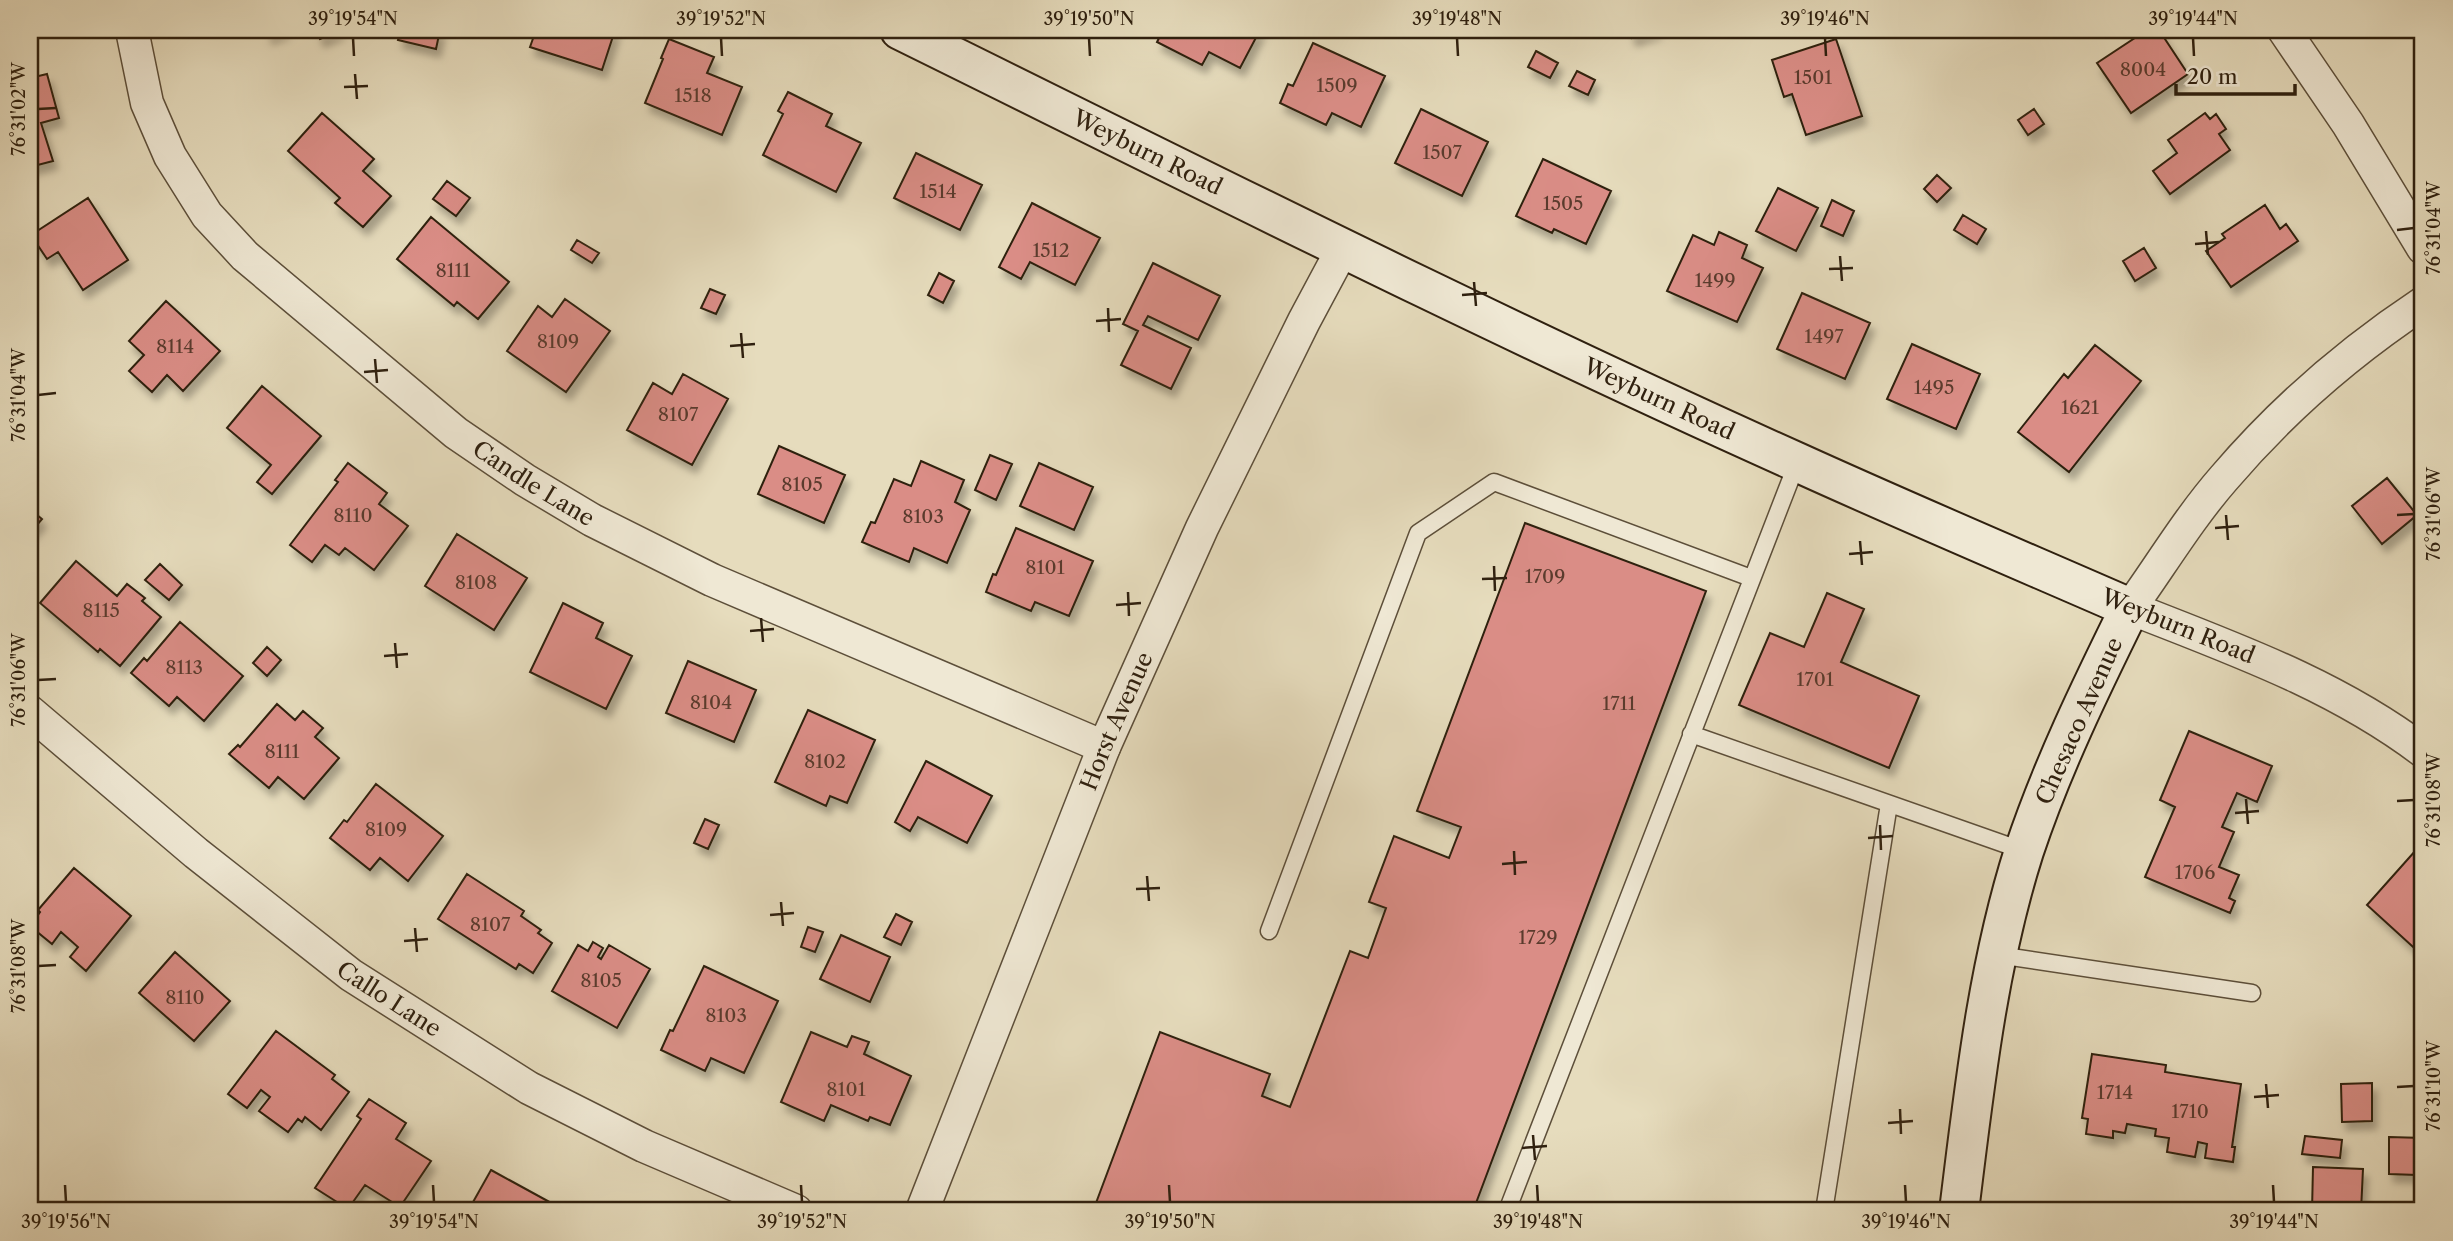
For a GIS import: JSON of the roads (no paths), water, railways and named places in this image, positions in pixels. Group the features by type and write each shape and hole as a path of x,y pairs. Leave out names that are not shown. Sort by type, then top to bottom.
{"street":[{"name":"Candle Lane","path":"132,30 147,103 170,156 207,215 245,256 456,433 525,481 592,520 712,580 1104,747"},
{"name":"Weyburn Road","path":"900,30 1343,248 1797,463 2130,608 2318,685 2378,719 2423,751"},
{"path":"2284,30 2348,124 2423,248"},
{"name":"Horst Avenue","path":"922,1211 1104,747 1202,528 1343,248"},
{"name":"Chesaco Avenue","path":"1959,1211 1986,1014 2024,851 2076,718 2130,608 2223,479 2271,427 2327,374 2423,303"},
{"name":"Callo Lane","path":"30,712 196,853 351,975 529,1088 644,1146 796,1211"}],"lane":[{"path":"1507,1211 1797,463"},
{"path":"1269,930 1418,533 1494,482 1751,578"},
{"path":"1691,734 2024,851"},
{"path":"1824,1211 1889,804"},
{"path":"1998,955 2252,993"}]}
